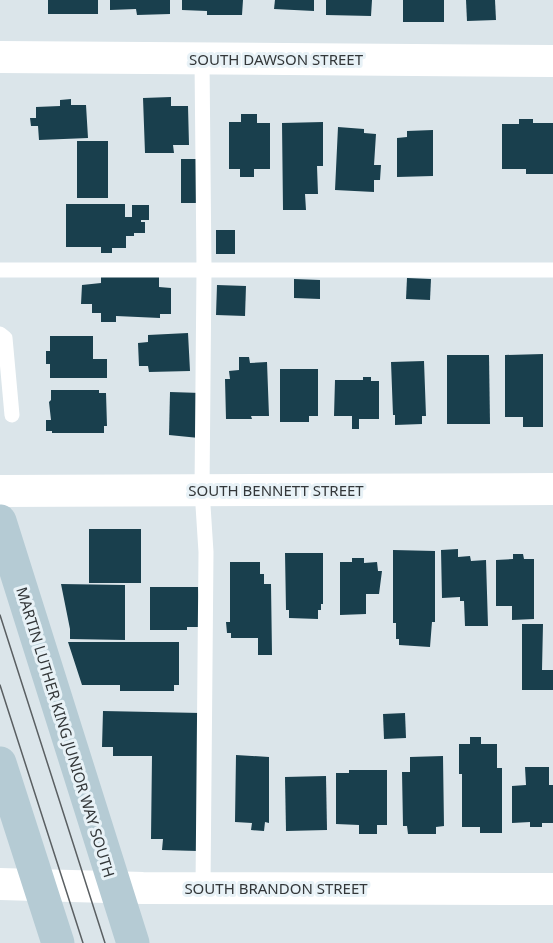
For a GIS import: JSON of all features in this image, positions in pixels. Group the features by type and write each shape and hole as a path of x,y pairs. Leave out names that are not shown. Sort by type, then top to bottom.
{"main road":[{"name":"MARTIN LUTHER KING JUNIOR WAY SOUTH","path":"0,521 133,943"},
{"path":"0,763 58,943"}],"street":[{"name":"SOUTH DAWSON STREET","path":"0,57 553,61"},
{"name":"SOUTH BENNETT STREET","path":"0,491 553,489"},
{"name":"SOUTH BRANDON STREET","path":"0,884 203,888 553,889"}],"lane":[{"path":"202,59 204,270 202,490 206,552 203,888"},
{"path":"0,270 553,270"},
{"path":"0,334 4,338 12,415"}],"building":[{"path":"48,0 98,0 98,14 48,14"},
{"path":"110,0 170,0 170,14 137,15 136,9 110,10"},
{"path":"182,0 243,0 242,15 207,15 207,11 182,10"},
{"path":"275,0 314,0 314,11 274,9"},
{"path":"326,0 372,0 371,16 326,15"},
{"path":"403,0 444,0 444,22 403,22"},
{"path":"466,0 495,0 496,20 467,21"},
{"path":"171,97 171,106 188,106 189,145 173,145 174,153 145,153 143,98"},
{"path":"71,99 71,105 86,105 88,138 39,140 38,126 31,126 30,118 36,118 36,107 60,106 60,100"},
{"path":"241,114 257,114 257,123 270,123 270,169 254,169 254,177 240,177 240,169 229,169 229,122 241,122"},
{"path":"519,119 533,119 533,123 553,123 553,174 526,174 526,169 502,169 502,124 519,124"},
{"path":"323,122 323,166 317,166 318,194 305,194 306,210 283,210 282,123"},
{"path":"338,127 364,129 364,133 376,134 374,165 381,165 380,180 374,180 374,192 335,190"},
{"path":"433,130 433,176 397,177 397,138 407,137 407,131"},
{"path":"77,141 108,141 108,198 77,198"},
{"path":"181,159 198,159 198,203 181,203"},
{"path":"66,204 125,204 125,217 132,217 132,205 149,205 149,220 141,220 145,222 145,233 126,236 126,248 112,248 112,253 101,253 101,247 66,247"},
{"path":"216,230 235,230 235,254 216,254"},
{"path":"101,277 159,277 159,287 171,288 171,314 160,314 160,318 116,316 116,322 101,322 101,313 92,313 92,304 81,304 82,285 101,283"},
{"path":"407,278 431,279 430,300 406,299"},
{"path":"294,279 320,280 320,299 294,298"},
{"path":"217,285 246,286 245,316 216,315"},
{"path":"188,333 190,371 149,372 148,366 139,366 138,343 148,342 148,335"},
{"path":"50,336 93,336 93,359 107,359 107,378 50,378 50,364 46,364 46,351 50,351"},
{"path":"543,354 543,427 523,427 523,417 505,417 505,355"},
{"path":"447,355 489,355 490,424 447,424"},
{"path":"239,357 249,357 250,363 267,362 269,416 251,416 252,419 226,419 225,379 230,379 229,371 239,370"},
{"path":"424,361 426,416 422,416 422,424 395,425 391,362"},
{"path":"280,369 318,369 318,416 309,416 309,422 280,422"},
{"path":"363,377 371,377 371,381 379,381 379,419 359,419 359,429 352,429 352,416 334,416 335,380 363,380"},
{"path":"51,390 99,390 99,393 106,393 107,426 104,426 104,433 46,431 46,420 51,420 49,402"},
{"path":"170,392 201,393 199,438 169,435"},
{"path":"89,529 141,529 141,583 89,583"},
{"path":"458,549 458,557 470,556 471,561 486,560 488,626 465,626 464,601 460,601 460,597 442,598 441,550"},
{"path":"393,550 435,551 435,622 432,622 430,647 399,645 399,639 396,639 396,623 393,623"},
{"path":"285,553 323,553 323,604 321,604 321,610 318,610 318,619 289,618 289,610 286,610"},
{"path":"513,554 523,554 524,559 534,559 534,619 512,620 512,606 496,606 496,560 513,559"},
{"path":"352,558 364,558 364,563 377,562 378,571 382,571 379,594 366,594 366,614 340,615 340,562 352,562"},
{"path":"230,562 260,562 260,574 264,574 264,584 271,584 272,655 258,655 258,638 231,638 231,633 227,633 226,622 230,622"},
{"path":"61,584 125,585 125,640 70,639"},
{"path":"150,587 198,587 202,627 187,627 187,630 150,630"},
{"path":"522,624 543,624 542,670 553,670 553,690 522,690"},
{"path":"68,642 179,642 179,685 174,685 174,691 120,691 120,685 82,685"},
{"path":"103,711 201,713 198,851 162,850 163,839 151,839 152,756 113,756 113,747 102,747"},
{"path":"405,713 406,738 384,739 383,714"},
{"path":"470,737 481,737 481,744 497,744 497,768 502,768 502,833 480,833 480,827 462,827 462,774 459,774 459,744 470,744"},
{"path":"236,755 269,757 269,823 265,822 264,831 251,830 252,823 235,822"},
{"path":"443,756 444,826 436,827 436,834 408,834 407,826 403,826 402,772 410,772 410,757"},
{"path":"525,767 549,767 549,785 553,785 553,823 542,823 542,827 530,827 530,822 512,823 512,786 526,785"},
{"path":"349,770 387,770 387,825 377,825 377,834 359,834 359,825 336,824 336,773 349,773"},
{"path":"326,776 327,830 286,831 285,777"}],"tram line":[{"path":"0,615 105,943"},
{"path":"0,685 83,943"}]}
